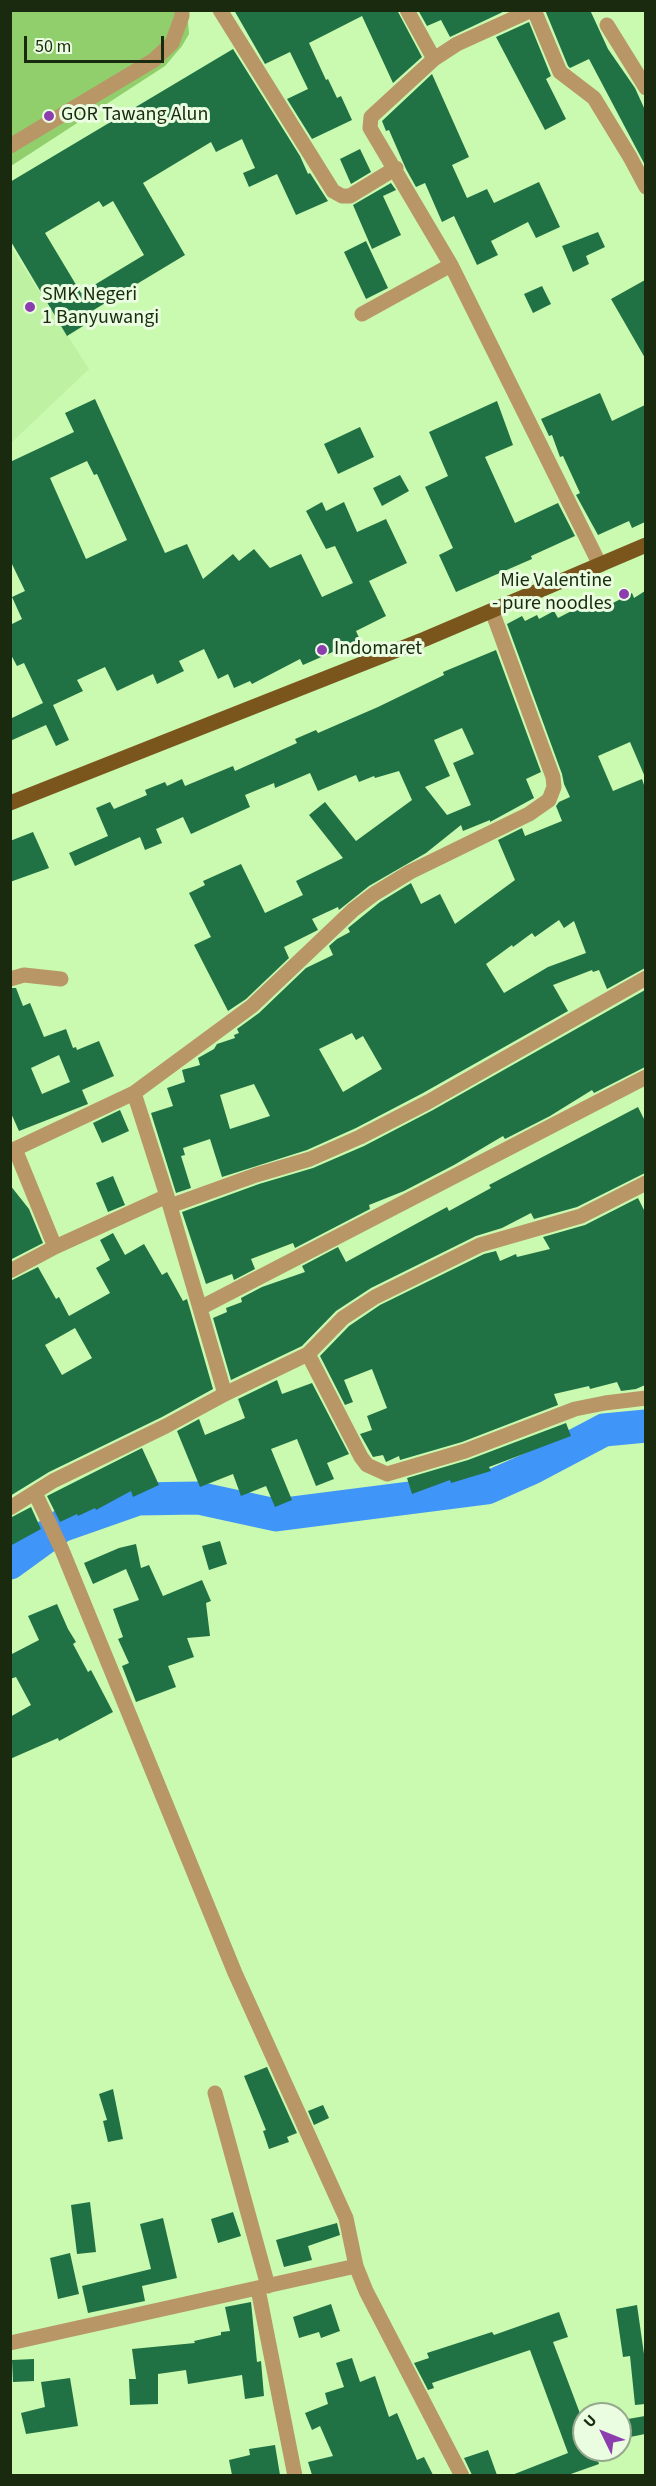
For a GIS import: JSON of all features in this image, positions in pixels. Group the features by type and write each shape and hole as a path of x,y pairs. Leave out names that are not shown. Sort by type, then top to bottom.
{"main road":[{"path":"10,803 492,611 645,545"}],"street":[{"path":"10,146 154,60 172,43 182,10"},
{"path":"220,10 333,191 342,196 350,196 396,168"},
{"path":"407,10 434,59"},
{"path":"600,565 451,265 396,168 370,128 371,117 434,59 457,44 533,10 560,72 594,98 630,157 645,188"},
{"path":"607,25 645,88"},
{"path":"362,314 451,265"},
{"path":"55,1246 13,1142 134,1093 252,1006 353,910 374,894 410,872 529,814 549,800 554,787 553,777 492,611"},
{"path":"10,979 24,975 61,980"},
{"path":"10,1271 55,1246 169,1201 310,1159 360,1137 438,1097 645,978"},
{"path":"200,1308 645,1077"},
{"path":"134,1093 169,1201 225,1394"},
{"path":"10,1508 53,1481 308,1354 343,1318 375,1297 480,1245 581,1216 645,1183"},
{"path":"308,1354 360,1456 367,1466 387,1474 465,1451 575,1409 645,1398"},
{"path":"34,1492 45,1510 62,1550 235,1973 346,2218 356,2266 366,2291 462,2475"},
{"path":"215,2093 263,2288 295,2475"},
{"path":"10,2343 356,2266"}],"shaded area":[{"name":"GOR Tawang Alun","path":"10,11 184,11 189,34 165,66 11,166"},
{"name":"SMK Negeri 1 Banyuwangi","path":"10,246 89,369 11,443 10,443"}],"building":[{"path":"234,10 397,10 422,57 393,83 362,16 309,43 326,80 328,79 337,98 341,96 352,120 312,139 287,99 308,89 290,52 265,64"},
{"path":"418,10 507,10 450,37 441,20 427,26"},
{"path":"545,10 590,10 608,49 635,88 645,110 645,165 589,59 570,68 568,66"},
{"path":"529,22 551,76 546,79 566,119 545,130 496,37"},
{"path":"233,49 300,156 308,174 310,173 328,201 296,215 277,174 249,187 243,173 255,168 242,139 216,152 211,142 143,183 185,255 92,311 96,318 67,336 10,240 10,182","holes":["99,201 103,207 113,201 144,255 81,293 45,233"]},
{"path":"432,74 469,157 452,165 467,198 487,189 494,203 539,182 560,227 536,238 528,222 491,241 498,255 477,265 454,216 442,222 425,183 416,187 389,130 386,131 382,121"},
{"path":"360,149 371,172 351,184 340,159"},
{"path":"391,183 396,190 383,196 401,235 372,249 353,205"},
{"path":"598,232 605,247 586,256 589,264 573,272 562,246"},
{"path":"366,241 388,288 366,299 344,252"},
{"path":"645,280 645,358 611,299"},
{"path":"542,286 551,304 533,313 524,294"},
{"path":"600,393 612,421 645,405 645,522 632,528 629,521 598,535 576,495 580,493 563,456 560,457 552,435 549,436 541,419"},
{"path":"95,399 165,553 187,544 203,579 233,554 239,561 254,549 270,568 301,554 322,597 353,583 335,546 326,549 306,511 322,502 326,511 344,502 357,532 386,519 407,563 369,581 386,616 356,631 360,640 303,665 300,659 252,684 250,681 234,688 228,674 218,679 204,649 179,661 184,671 157,684 153,674 117,691 105,667 77,680 83,691 53,705 69,740 56,746 46,725 10,741 10,719 43,703 24,663 17,666 10,653 10,625 22,619 12,597 25,591 10,560 10,462 74,432 65,413","holes":["87,461 94,475 97,474 127,540 86,559 50,478"]},
{"path":"497,401 513,445 485,457 515,523 558,503 575,536 531,556 532,559 456,592 439,555 453,548 425,487 448,476 429,432"},
{"path":"360,427 374,457 338,474 324,444"},
{"path":"400,475 409,491 382,506 373,488"},
{"path":"645,591 645,777 630,742 598,756 613,791 642,779 645,788 645,968 607,989 599,970 593,972 592,970 553,985 568,1011 423,1093 356,1128 307,1150 222,1177 210,1139 183,1148 185,1155 181,1156 191,1188 176,1193 151,1113 173,1106 167,1088 185,1082 182,1070 200,1065 198,1058 214,1049 217,1044 235,1038 234,1035 239,1033 237,1029 259,1013 306,968 333,955 329,946 350,932 348,928 380,902 411,883 421,904 440,894 455,924 515,880 498,840 522,828 525,836 562,821 556,806 570,797 507,624 522,616 525,621 537,615 539,619 554,611 558,618 583,605 586,611 611,598 613,603 632,593 634,598","holes":["559,920 564,928 574,921 586,953 548,967 504,993 486,964 512,945 513,947 532,933 535,937","352,1033 356,1040 363,1036 382,1069 343,1092 319,1049","254,1084 270,1116 230,1129 220,1095"]},
{"path":"496,650 541,772 526,779 534,798 490,822 490,820 463,831 461,825 426,853 369,886 339,910 338,907 312,919 318,930 284,947 289,958 246,999 228,1011 194,945 211,937 189,893 205,885 203,881 241,864 265,913 303,895 296,881 343,858 309,815 325,802 356,841 412,800 399,771 375,778 374,776 359,782 356,775 318,791 310,773 275,788 274,783 245,795 250,807 191,834 183,817 156,829 162,843 145,850 140,837 75,866 69,853 108,836 96,808 110,802 114,809 147,795 145,790 165,782 167,786 182,779 185,786 233,766 235,771 297,743 295,739 316,730 318,733 378,707 444,675 443,672","holes":["462,728 474,754 453,763 471,805 447,815 425,787 450,776 434,740"]},
{"path":"33,832 49,868 10,882 10,841"},
{"path":"10,988 16,988 23,1006 30,1003 44,1037 66,1029 73,1048 76,1047 77,1050 99,1041 114,1076 82,1090 88,1104 19,1131 10,1111","holes":["59,1055 70,1082 42,1094 31,1068"]},
{"path":"645,990 645,1067 594,1093 592,1090 550,1116 505,1139 503,1136 404,1191 369,1205 370,1209 295,1248 293,1243 251,1259 255,1269 234,1280 232,1274 206,1284 182,1212 259,1184 313,1168 364,1146 433,1110"},
{"path":"638,1107 645,1121 645,1173 577,1207 534,1219 531,1213 502,1228 476,1236 371,1288 336,1311 302,1346 231,1380 213,1318 227,1312 226,1308 242,1302 241,1298 262,1287 305,1272 302,1266 338,1247 346,1262 447,1207 449,1211 491,1188 489,1185"},
{"path":"120,1110 129,1131 102,1143 93,1123"},
{"path":"113,1176 125,1205 108,1212 96,1183"},
{"path":"10,1185 29,1209 43,1243 10,1260"},
{"path":"638,1198 645,1212 645,1385 621,1391 617,1382 590,1389 589,1386 554,1394 558,1405 462,1442 400,1460 399,1456 386,1462 383,1455 373,1457 360,1434 372,1430 367,1416 387,1408 372,1369 344,1380 353,1402 345,1405 320,1356 349,1326 380,1305 484,1254 496,1251 500,1261 516,1254 517,1257 550,1249 543,1237 585,1225"},
{"path":"113,1233 125,1255 144,1244 162,1275 167,1272 183,1301 187,1299 213,1389 162,1417 49,1472 10,1496 10,1281 38,1267 56,1299 59,1297 69,1316 110,1293 96,1268 110,1260 100,1240","holes":["75,1328 92,1358 62,1375 45,1345"]},
{"path":"277,1380 282,1394 312,1383 349,1454 327,1463 334,1479 316,1486 297,1439 271,1449 292,1500 275,1507 266,1486 241,1496 233,1474 200,1487 177,1431 199,1419 205,1435 245,1418 238,1399"},
{"path":"566,1423 571,1436 489,1467 491,1471 451,1483 450,1480 412,1494 407,1478 468,1460"},
{"path":"142,1448 159,1485 133,1497 131,1491 96,1510 95,1508 78,1516 77,1514 60,1522 47,1496"},
{"path":"31,1507 41,1529 10,1546 10,1518"},
{"path":"220,1541 227,1564 209,1570 202,1546"},
{"path":"136,1544 141,1568 149,1565 163,1596 202,1580 211,1601 206,1603 210,1636 187,1638 194,1657 168,1666 176,1687 136,1702 122,1666 129,1663 118,1639 123,1637 113,1609 139,1600 126,1569 93,1584 84,1563 119,1548"},
{"path":"57,1604 76,1642 73,1644 88,1672 91,1670 113,1712 59,1741 58,1738 10,1759 10,1717 31,1705 16,1677 10,1679 10,1655 39,1640 28,1616"},
{"path":"267,2067 297,2133 287,2137 289,2142 269,2149 263,2131 266,2130 244,2076"},
{"path":"113,2089 123,2139 108,2142 103,2121 107,2120 99,2094"},
{"path":"323,2105 329,2118 314,2125 308,2111"},
{"path":"90,2202 96,2252 77,2254 71,2205"},
{"path":"233,2212 241,2236 218,2243 211,2219"},
{"path":"163,2218 177,2278 142,2286 145,2301 88,2313 82,2286 151,2269 140,2224"},
{"path":"337,2223 340,2235 308,2246 312,2260 284,2267 276,2240"},
{"path":"70,2253 79,2294 58,2299 50,2258"},
{"path":"251,2302 257,2362 261,2361 264,2396 245,2399 242,2375 188,2384 186,2370 158,2374 158,2404 130,2405 129,2379 136,2379 132,2349 195,2343 194,2341 221,2335 221,2332 230,2331 225,2307"},
{"path":"331,2304 340,2331 321,2338 319,2332 299,2338 293,2317"},
{"path":"637,2305 645,2361 645,2404 635,2405 630,2356 623,2357 616,2309"},
{"path":"559,2312 568,2337 553,2342 576,2402 572,2402 572,2462 598,2462 599,2464 568,2475 512,2475 568,2453 530,2350 432,2383 434,2388 428,2390 414,2363 429,2358 427,2353 492,2332 494,2335"},
{"path":"352,2358 360,2382 375,2376 389,2417 397,2413 417,2460 424,2457 433,2475 312,2475 308,2462 333,2456 320,2426 312,2430 305,2413 328,2404 325,2393 344,2387 336,2363"},
{"path":"34,2359 34,2381 13,2382 12,2360"},
{"path":"70,2378 78,2426 26,2434 21,2413 45,2407 41,2382"},
{"path":"645,2416 645,2434 632,2437 632,2418"},
{"path":"275,2445 280,2475 232,2475 229,2460 250,2455 249,2449"},
{"path":"488,2450 497,2475 472,2475 464,2458"}],"waterway":[{"path":"10,1563 61,1526 138,1499 198,1498 276,1515 487,1488 532,1468 604,1430 646,1426"}],"place":[{"name":"GOR Tawang Alun","path":"49,116"},
{"name":"SMK Negeri 1 Banyuwangi","path":"30,307"},
{"name":"Mie Valentine - pure noodles","path":"624,594"},
{"name":"Indomaret","path":"322,650"}]}
